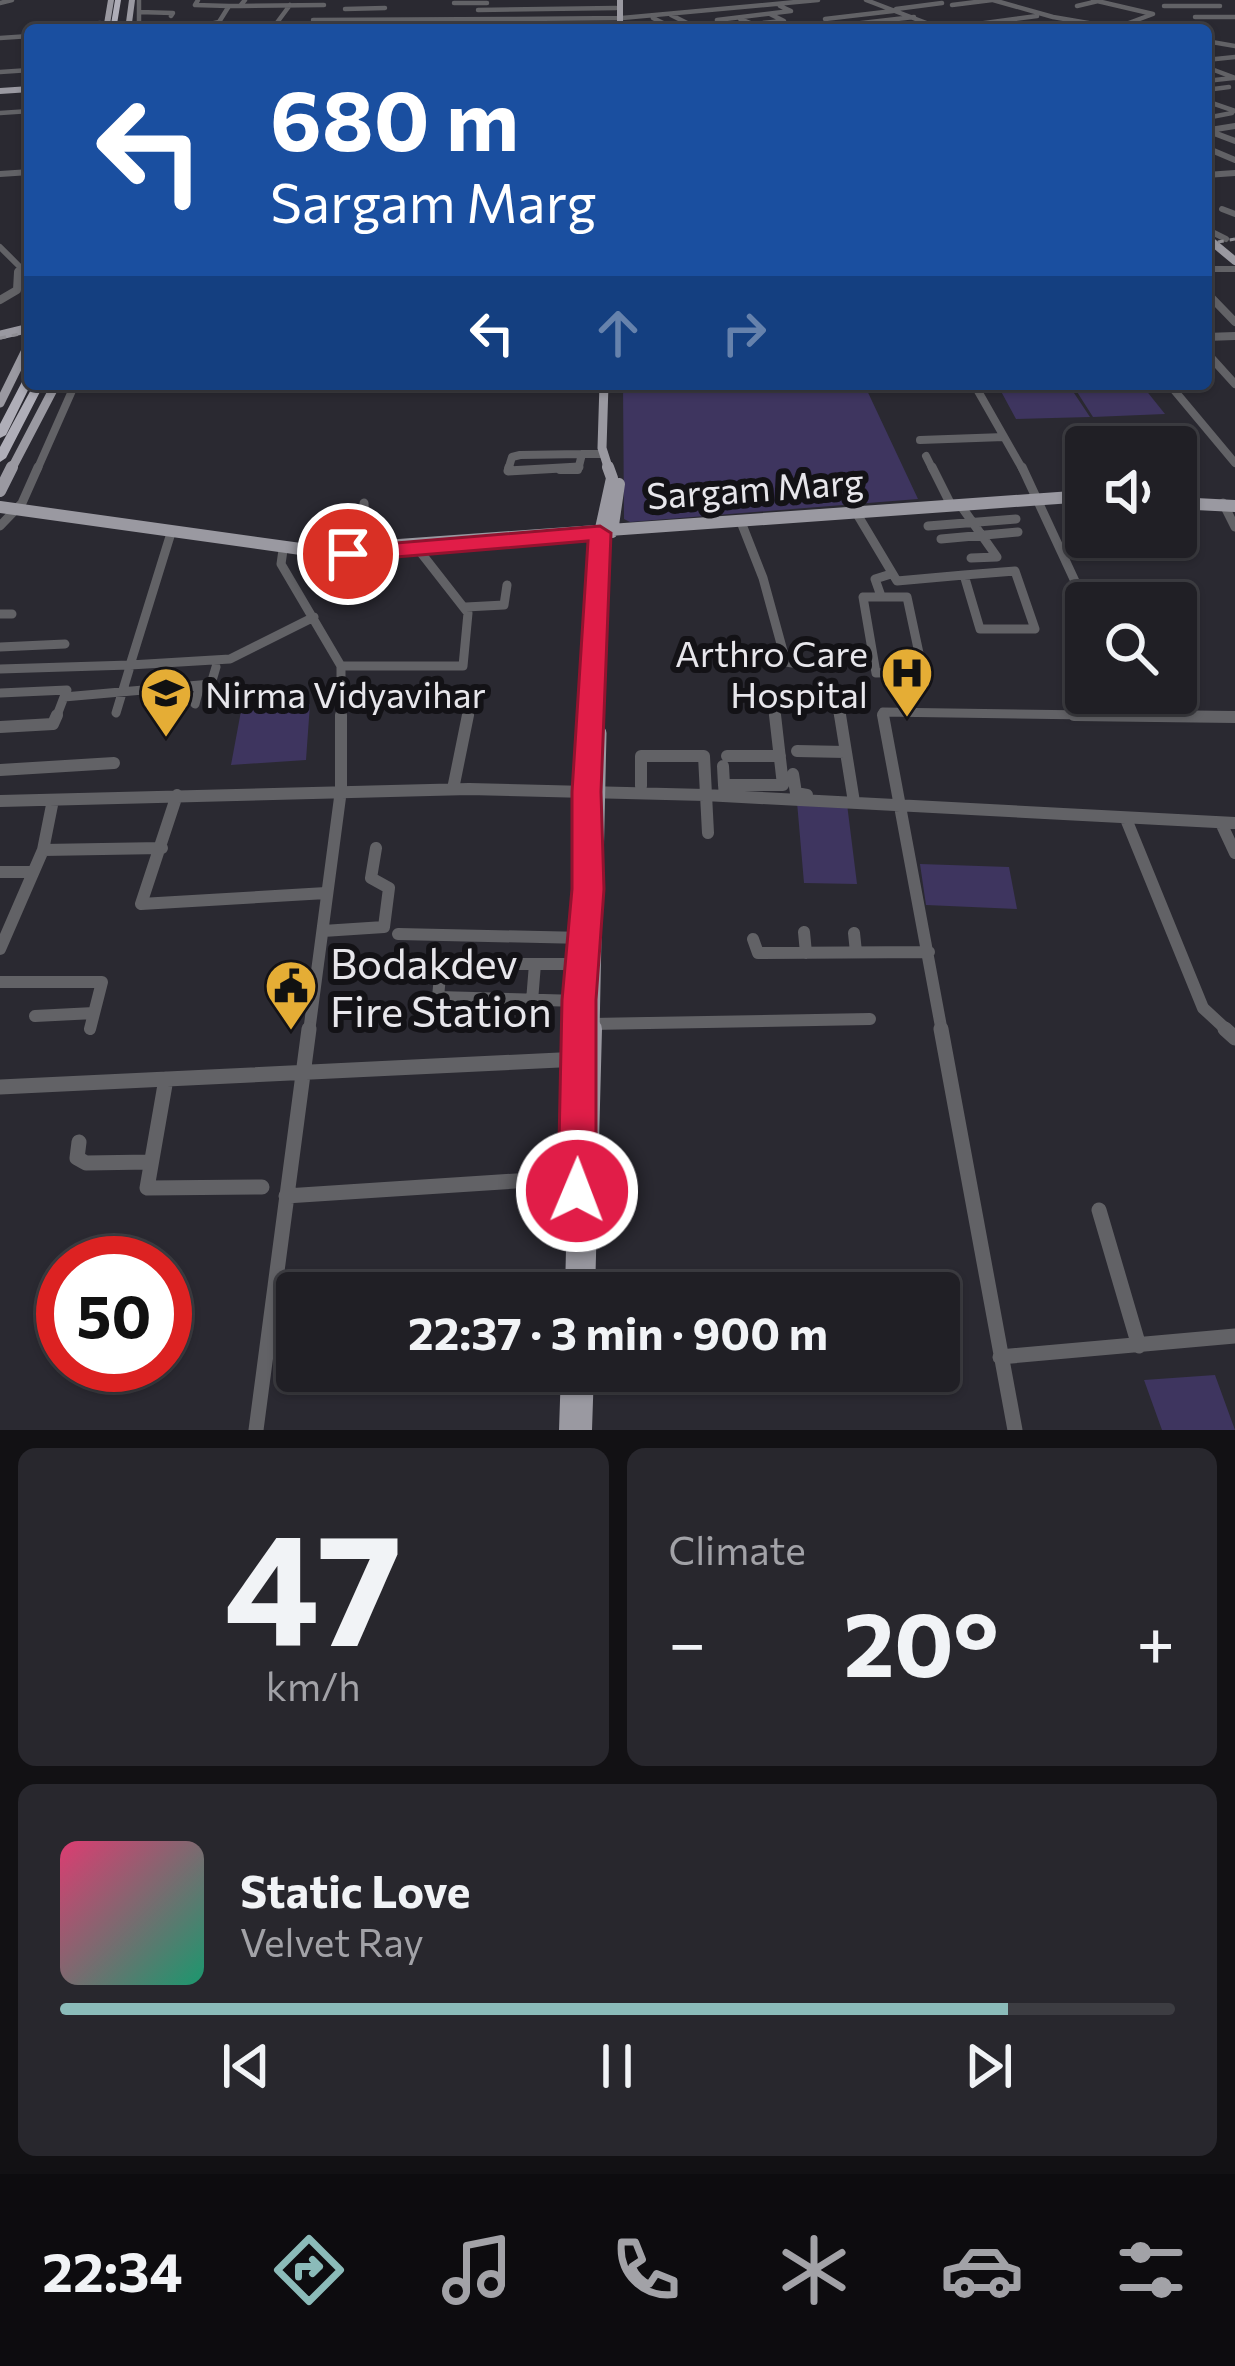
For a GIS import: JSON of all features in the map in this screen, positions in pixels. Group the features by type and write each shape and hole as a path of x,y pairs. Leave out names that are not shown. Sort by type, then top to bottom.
{"highway":[{"path":"0,435 24,388"},
{"path":"0,458 36,390"}],"main road":[{"path":"1220,241 1235,250"},
{"path":"1220,241 1235,265"},
{"path":"0,403 24,349"},
{"path":"0,491 53,390"},
{"path":"585,1272 584,1059 579,1000 612,478 604,454 607,390"},
{"path":"606,428 619,482 607,530"},
{"name":"Sargam Marg","path":"282,552 1065,498"},
{"path":"1197,502 1229,503"},
{"name":"Sargam Marg","path":"4,515 282,552 418,549 956,504"},
{"path":"575,1272 584,1059 591,1024 593,792"},
{"path":"568,1430 570,1392"},
{"path":"582,1430 583,1392"}],"street":[{"path":"0,3 12,0"},
{"path":"125,0 140,12 168,13"},
{"path":"198,0 199,10 243,3 323,3 314,23"},
{"path":"218,9 222,0"},
{"path":"478,6 524,0"},
{"path":"552,0 617,14"},
{"path":"453,19 454,2 523,9 524,14 650,16 818,0"},
{"path":"868,0 932,24"},
{"path":"824,24 894,10 990,0 1082,24"},
{"path":"1157,0 1169,10 1228,9"},
{"path":"1077,6 1096,1 1153,14 1126,24"},
{"path":"811,18 853,24 910,16 945,3"},
{"path":"717,20 791,11 775,4"},
{"path":"276,23 290,5"},
{"path":"215,24 229,6"},
{"path":"248,24 262,6"},
{"path":"478,6 500,6"},
{"path":"477,19 478,6"},
{"path":"747,7 765,17"},
{"path":"1195,8 1228,9"},
{"path":"314,23 346,9 571,24 617,14"},
{"path":"346,9 362,20"},
{"path":"729,9 752,24"},
{"path":"360,24 384,10"},
{"path":"139,24 140,12"},
{"path":"698,12 726,24"},
{"path":"670,14 692,24"},
{"path":"984,24 1041,15 1087,24"},
{"path":"650,16 665,24"},
{"path":"867,16 879,21"},
{"path":"754,24 765,17"},
{"path":"516,24 517,19"},
{"path":"790,20 799,24"},
{"path":"1016,20 1026,24"},
{"path":"262,24 279,24"},
{"path":"1216,82 1232,88"},
{"path":"1222,209 1235,214"},
{"path":"0,247 18,261 17,290 0,300"},
{"path":"0,276 18,274"},
{"path":"1212,298 1235,322"},
{"path":"1212,359 1235,384"},
{"path":"4,515 22,503 71,390"},
{"path":"977,390 1040,498 1076,582"},
{"path":"1174,390 1235,463"},
{"path":"920,440 1004,437"},
{"path":"582,454 578,470 508,471 512,457 543,455 582,454 604,454"},
{"path":"542,472 543,455"},
{"path":"926,456 997,557 971,558"},
{"path":"351,549 353,535 365,526 364,503"},
{"path":"1229,503 1235,526"},
{"path":"856,514 899,581 964,574 1015,571 1035,629 980,629 964,574"},
{"path":"928,526 1016,519"},
{"path":"741,522 787,662 811,666"},
{"path":"941,539 1018,532"},
{"path":"116,713 169,535"},
{"path":"418,549 466,607 460,682"},
{"path":"256,1430 341,790 341,666 282,552"},
{"path":"881,596 875,579 891,574"},
{"path":"466,607 504,605 507,585"},
{"path":"881,596 907,597 923,672 876,673 863,598 881,596"},
{"path":"0,669 129,667 230,659 314,617"},
{"path":"0,647 65,644"},
{"path":"341,666 463,666"},
{"path":"0,693 121,694 133,688 211,684 216,667"},
{"path":"0,727 57,729 73,675"},
{"path":"195,704 200,685"},
{"path":"778,792 783,785 781,700 832,700 838,705 853,798"},
{"path":"453,789 470,703"},
{"path":"1015,1430 884,712 1235,717"},
{"path":"796,748 845,748"},
{"path":"640,786 641,756 704,756 708,833"},
{"path":"724,790 725,761 780,756"},
{"path":"0,770 114,763"},
{"path":"793,774 796,793 812,798"},
{"path":"682,788 705,792"},
{"path":"0,801 341,790 778,792 901,805 1228,823 1235,853"},
{"path":"176,795 141,904 326,893"},
{"path":"0,949 43,850 53,800"},
{"path":"1126,819 1203,1008 1235,1038"},
{"path":"43,850 162,848"},
{"path":"323,931 384,928 389,888 371,878 376,848"},
{"path":"0,872 32,872"},
{"path":"804,932 806,952"},
{"path":"854,933 856,952"},
{"path":"398,934 585,938"},
{"path":"753,939 758,952 929,952"},
{"path":"579,1000 438,997 441,966 446,964 583,964"},
{"path":"532,1001 535,964"},
{"path":"0,982 102,982 90,1029"},
{"path":"35,1016 94,1012"},
{"path":"591,1024 870,1019"},
{"path":"0,1087 584,1059"},
{"path":"166,1079 146,1183 152,1191 262,1187"},
{"path":"79,1142 77,1158 86,1163 150,1162"},
{"path":"286,1196 577,1177"},
{"path":"1099,1210 1138,1346"},
{"path":"1000,1357 1233,1343"}],"shaded area":[{"path":"623,390 867,390 918,499 630,522 624,519"},
{"path":"1000,390 1072,390 1090,417 1016,419"},
{"path":"1076,390 1146,390 1165,414 1093,417"},
{"path":"310,704 306,760 231,765 241,711"},
{"path":"797,802 847,804 857,884 804,883"},
{"path":"920,864 1009,867 1017,909 926,905"},
{"path":"1215,1375 1235,1430 1162,1430 1144,1380"}],"railway":[{"path":"1212,243 1235,239"},
{"path":"0,338 24,333"}],"place":[{"name":"Arthro Care Hospital","path":"907,719"},
{"name":"Nirma Vidyavihar","path":"166,739"},
{"name":"Bodakdev Fire Station","path":"291,1032"}],"route":[{"path":"348,554 600,533 587,792 588,889 579,1000 577,1191"}]}
